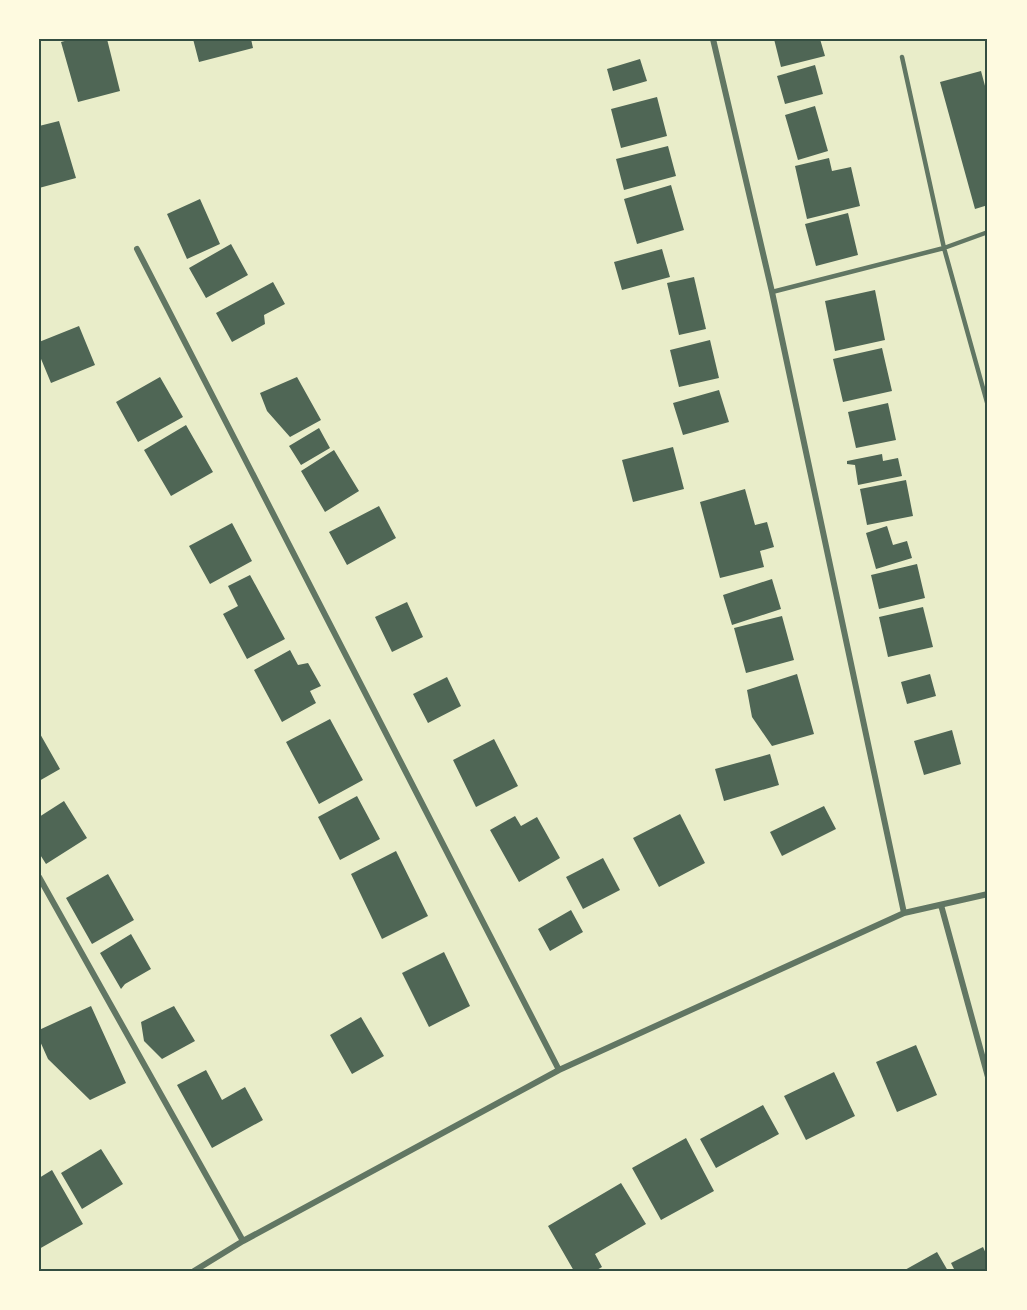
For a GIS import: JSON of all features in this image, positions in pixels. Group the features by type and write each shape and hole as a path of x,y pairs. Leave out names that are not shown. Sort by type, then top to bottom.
{"street":[{"path":"713,39 772,292 904,913"},
{"path":"137,249 559,1070"},
{"path":"39,876 243,1241"},
{"path":"194,1271 243,1241 559,1070 904,913 988,894"},
{"path":"941,905 988,1077"}],"lane":[{"path":"902,57 944,248 988,406"},
{"path":"772,292 944,248 988,232"}],"building":[{"path":"72,39 107,39 120,91 78,102 61,42"},
{"path":"193,39 251,39 253,48 199,62"},
{"path":"774,39 820,39 825,56 781,67"},
{"path":"640,59 647,81 613,91 607,69"},
{"path":"815,65 823,94 785,104 777,76"},
{"path":"981,71 988,97 988,205 975,209 940,82"},
{"path":"657,97 667,136 621,148 611,109"},
{"path":"815,106 828,151 798,160 785,115"},
{"path":"59,121 76,178 39,188 39,126"},
{"path":"668,146 676,176 624,190 616,159"},
{"path":"829,158 832,171 851,167 860,206 807,219 795,166"},
{"path":"671,185 684,230 637,244 624,199"},
{"path":"200,199 220,244 187,259 167,214"},
{"path":"848,213 858,255 816,266 805,224"},
{"path":"231,244 248,275 206,298 189,268"},
{"path":"662,249 670,277 622,290 614,262"},
{"path":"694,277 706,329 679,335 667,283"},
{"path":"273,282 285,304 264,315 265,324 232,342 216,313"},
{"path":"875,290 885,340 835,351 825,301"},
{"path":"79,326 95,365 51,383 39,354 39,342"},
{"path":"710,340 719,378 679,387 670,350"},
{"path":"882,348 892,391 843,402 833,359"},
{"path":"160,377 183,417 138,442 116,402"},
{"path":"297,377 321,420 290,437 267,411 260,393"},
{"path":"719,390 729,422 683,435 673,403"},
{"path":"888,403 896,440 856,448 848,412"},
{"path":"186,425 213,472 171,496 144,450"},
{"path":"319,428 330,448 301,465 289,446"},
{"path":"673,447 684,489 633,502 622,460"},
{"path":"334,450 359,491 325,512 301,471"},
{"path":"882,454 883,461 898,458 902,476 858,485 855,465 847,464 847,461"},
{"path":"906,480 913,516 867,525 860,489"},
{"path":"745,489 755,525 767,522 774,547 760,551 764,567 720,578 700,502"},
{"path":"379,506 396,538 347,565 329,532"},
{"path":"232,523 252,561 210,584 189,546"},
{"path":"887,526 893,545 907,541 912,558 876,569 866,533"},
{"path":"917,564 925,598 879,609 871,575"},
{"path":"250,575 285,639 247,659 223,614 238,606 228,586"},
{"path":"772,579 781,609 732,625 723,595"},
{"path":"407,602 423,637 392,652 375,617"},
{"path":"923,607 933,647 888,657 879,617"},
{"path":"782,616 794,660 746,673 734,628"},
{"path":"290,650 298,665 308,663 321,686 310,691 316,703 282,722 254,670"},
{"path":"797,674 814,734 772,746 752,717 747,690"},
{"path":"930,674 936,696 907,704 901,682"},
{"path":"447,677 461,706 428,723 413,694"},
{"path":"330,719 363,780 319,804 286,742"},
{"path":"952,730 961,764 924,775 914,741"},
{"path":"39,732 60,769 39,781"},
{"path":"494,739 518,786 476,807 453,760"},
{"path":"770,754 779,785 724,801 715,769"},
{"path":"357,796 380,839 340,860 318,817"},
{"path":"64,801 87,838 46,864 39,853 39,817"},
{"path":"824,806 836,829 782,856 770,832"},
{"path":"680,814 705,863 659,887 633,838"},
{"path":"515,816 521,826 537,817 560,858 519,882 490,830"},
{"path":"396,851 428,916 382,939 351,874"},
{"path":"603,858 620,890 583,909 566,877"},
{"path":"108,874 134,920 92,944 66,898"},
{"path":"571,910 583,932 550,951 538,929"},
{"path":"131,934 151,969 125,984 121,989 100,953"},
{"path":"444,952 470,1006 429,1027 402,973"},
{"path":"91,1006 126,1083 90,1100 48,1059 39,1039 39,1030"},
{"path":"174,1006 195,1041 162,1059 144,1041 141,1022"},
{"path":"361,1017 384,1056 352,1074 330,1035"},
{"path":"916,1045 937,1095 897,1112 876,1062"},
{"path":"206,1070 222,1100 245,1087 263,1120 212,1148 177,1085"},
{"path":"834,1072 855,1116 806,1140 784,1096"},
{"path":"763,1105 779,1134 716,1168 700,1139"},
{"path":"686,1138 714,1191 661,1220 632,1168"},
{"path":"101,1149 123,1184 82,1209 61,1173"},
{"path":"52,1170 83,1224 39,1249 39,1178"},
{"path":"621,1183 646,1224 595,1254 602,1267 595,1271 574,1271 548,1226"},
{"path":"983,1247 988,1258 988,1271 955,1271 951,1263"},
{"path":"937,1252 948,1271 903,1271"}]}
